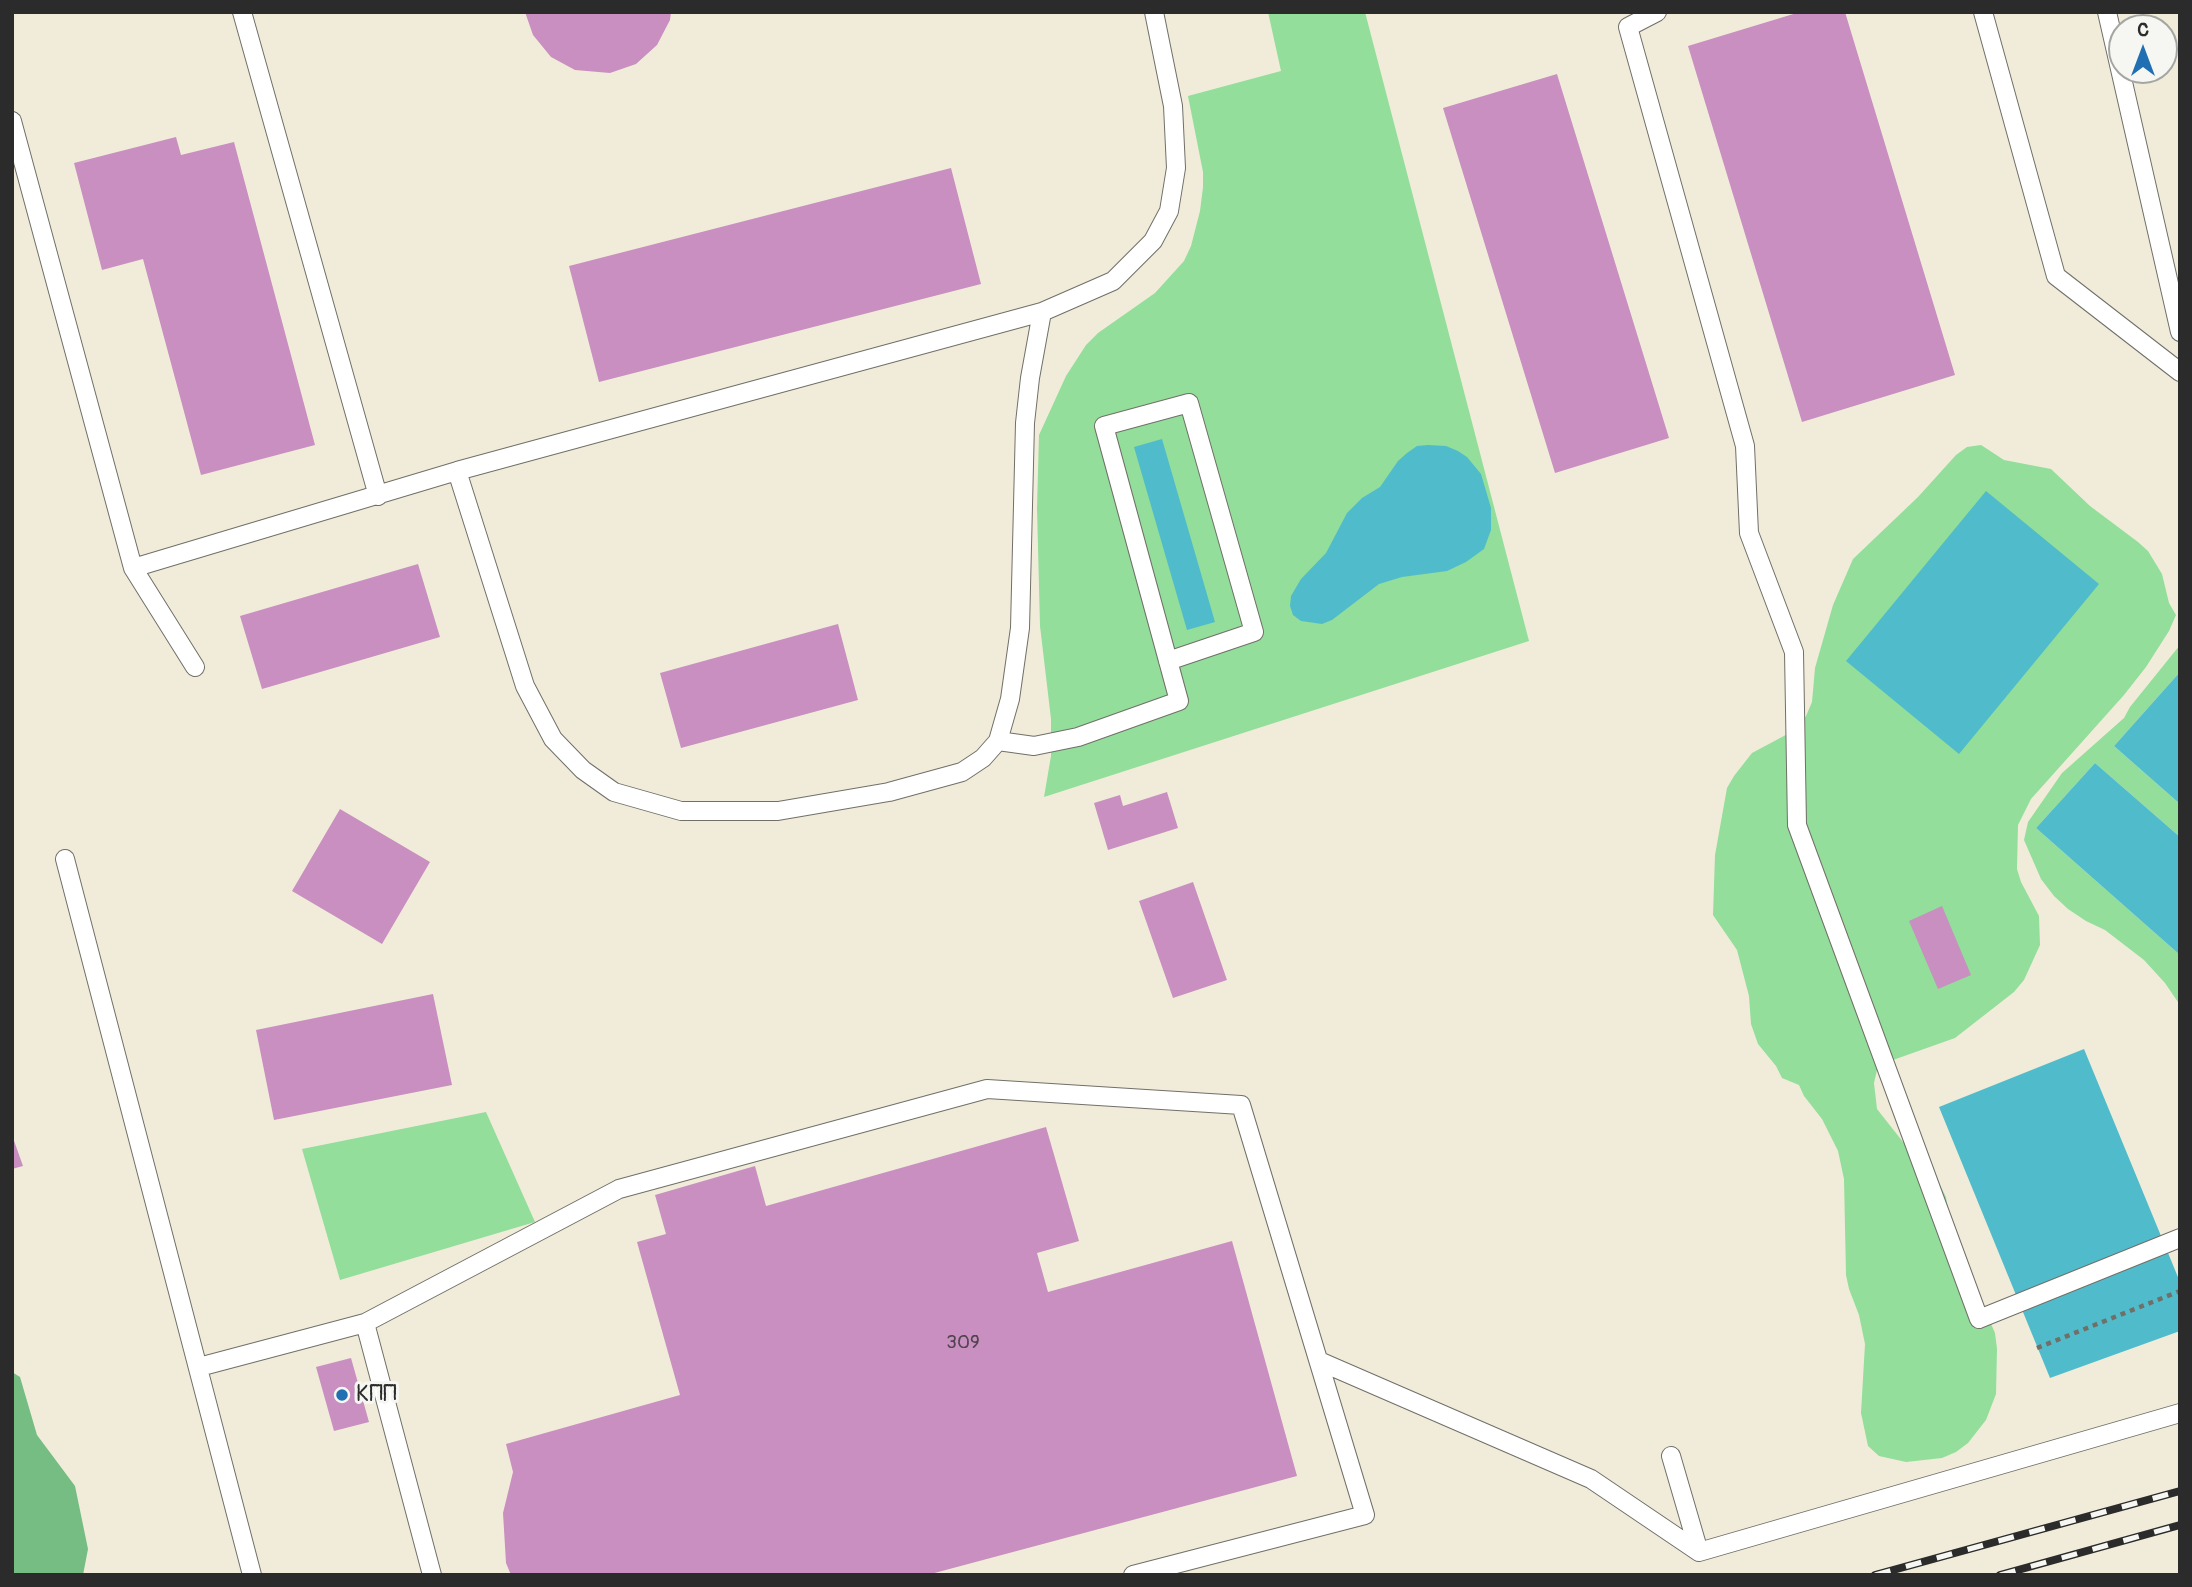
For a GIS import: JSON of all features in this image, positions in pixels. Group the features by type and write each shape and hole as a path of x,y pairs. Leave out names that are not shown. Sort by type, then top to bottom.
{"lane":[{"path":"242,12 378,496"},
{"path":"133,568 457,471 1042,312 1113,281 1153,241 1169,211 1175,168 1173,106 1154,12"},
{"path":"1657,12 1628,27 1745,446 1749,533 1794,652 1797,825 1979,1319 2180,1238"},
{"path":"1983,12 2056,276 2180,372"},
{"path":"2107,12 2180,332"},
{"path":"12,121 133,568 195,667"},
{"path":"457,471 525,686 553,738 583,770 614,792 681,811 778,811 889,792 962,772 983,758 998,741 1010,699 1020,628 1025,423 1042,312"},
{"path":"998,741 1034,746 1078,737 1179,701 1168,661 1104,426 1189,403 1254,632 1168,661"},
{"path":"65,859 252,1575"},
{"path":"199,1367 365,1323 619,1189 986,1089 1241,1105 1365,1515 1133,1575"},
{"path":"365,1323 432,1575"},
{"path":"1319,1361 1591,1479 1699,1552"},
{"path":"1699,1552 2180,1413"},
{"path":"1671,1456 1699,1552"}],"path":[{"path":"2037,1348 2180,1291"}],"green space":[{"path":"1268,12 1365,12 1529,641 1044,797 1051,756 1051,719 1040,626 1037,508 1039,435 1066,376 1086,345 1098,333 1155,293 1184,261 1200,211 1203,187 1203,172 1188,96 1281,71"},
{"path":"1981,445 2004,460 2051,469 2090,506 2138,542 2148,551 2162,574 2169,603 2176,615 2146,667 2031,799 2018,825 2017,869 2039,916 2040,945 2024,980 2014,992 1955,1038 1893,1060 1877,1070 1874,1083 1877,1109 1903,1142 1934,1172 1946,1197 1953,1238 1995,1333 1997,1349 1996,1394 1986,1420 1968,1443 1942,1458 1906,1462 1879,1456 1868,1446 1861,1413 1865,1344 1846,1275 1844,1179 1838,1151 1822,1119 1799,1085 1782,1078 1758,1044 1751,1024 1749,996 1737,950 1713,915 1715,855 1727,788 1734,776 1752,753 1797,729 1806,716 1812,702 1815,668 1833,605 1853,559 1918,497 1956,455 1967,447"},
{"path":"2180,645 2180,672 2114,746 2180,804 2180,837 2095,763 2036,828 2180,955 2180,1005 2144,960 2105,930 2068,909 2054,896 2041,879 2024,840 2028,822 2062,773 2124,718"},
{"path":"486,1112 535,1222 340,1280 302,1149"},
{"path":"12,1372 20,1377 37,1435 75,1486 88,1549 83,1575 12,1575"}],"water":[{"path":"1162,439 1215,622 1187,630 1134,447"},
{"path":"1417,446 1446,446 1458,451 1467,457 1481,474 1491,508 1491,530 1484,549 1447,571 1402,577 1379,584 1332,620 1322,624 1301,621 1293,615 1291,596 1301,579 1326,553 1347,513 1362,498 1380,487 1407,453"},
{"path":"1986,491 2099,584 1959,754 1846,661"},
{"path":"2180,672 2180,804 2114,746"},
{"path":"2095,763 2180,837 2180,955 2036,828"},
{"path":"2084,1049 2180,1282 2180,1331 2050,1378 1939,1107"}],"building":[{"path":"525,12 671,12 670,20 657,45 636,64 610,73 575,70 551,57 533,35"},
{"path":"1800,12 1845,12 1955,375 1802,422 1688,46"},
{"path":"1557,74 1669,438 1555,473 1443,108"},
{"path":"176,137 181,155 234,142 315,445 201,475 143,259 102,270 74,163"},
{"path":"951,168 981,284 599,382 569,266"},
{"path":"418,564 440,637 262,689 240,616"},
{"path":"838,624 858,700 681,748 660,673"},
{"path":"1167,792 1178,828 1108,850 1094,803 1120,795 1123,806"},
{"path":"340,809 430,862 382,944 292,891"},
{"path":"1193,882 1227,980 1173,998 1139,901"},
{"path":"1942,906 1971,975 1938,989 1909,921"},
{"path":"433,994 452,1085 274,1120 256,1030"},
{"path":"1046,1127 1079,1241 1037,1253 1048,1292 1232,1241 1297,1476 927,1575 511,1575 506,1563 503,1513 513,1472 506,1444 680,1395 637,1242 666,1234 655,1195 755,1166 766,1206"},
{"path":"12,1135 23,1166 12,1169"},
{"name":"КПП","path":"351,1358 369,1422 334,1431 316,1367"}],"railway":[{"path":"1875,1575 2180,1491"},
{"path":"2000,1575 2180,1525"}],"place":[{"name":"КПП","path":"342,1395"}]}
